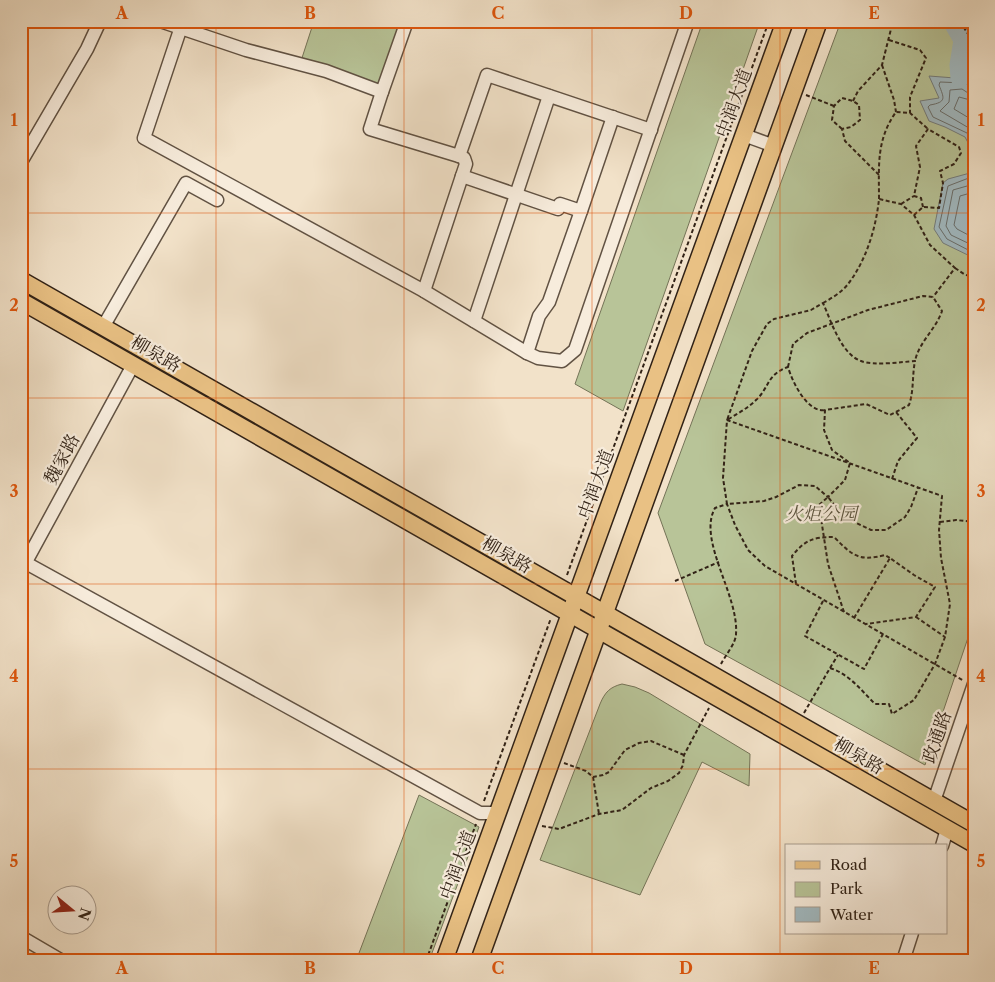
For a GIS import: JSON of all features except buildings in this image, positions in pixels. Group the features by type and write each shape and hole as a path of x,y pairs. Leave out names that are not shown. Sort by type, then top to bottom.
{"main road":[{"name":"中润大道","path":"444,961 785,21"},
{"path":"478,961 819,21"},
{"name":"柳泉路","path":"21,280 974,824"},
{"name":"柳泉路","path":"21,301 974,844"}],"street":[{"path":"21,162 88,49 100,21"},
{"path":"160,21 182,25 246,50 326,71 382,92"},
{"path":"407,21 370,128 459,156 464,158 466,164 424,291"},
{"path":"182,25 144,138 424,291 527,353 538,358 562,361 574,350 688,21"},
{"path":"459,156 487,75 651,130"},
{"path":"474,321 549,96"},
{"path":"527,353 539,316 549,302 613,117"},
{"path":"744,135 774,146"},
{"path":"462,176 558,209 560,204 581,211"},
{"path":"103,327 186,183 217,200"},
{"name":"魏家路","path":"23,567 133,365"},
{"path":"23,567 480,813 498,813"},
{"name":"政通路","path":"934,801 973,685"},
{"path":"943,844 947,829"},
{"path":"903,961 912,934"},
{"path":"21,937 62,961"}],"path":[{"path":"562,589 769,21"},
{"path":"853,100 858,91 882,65 893,21"},
{"path":"960,21 971,38 972,65 974,69"},
{"path":"889,40 920,50 926,58 910,97 910,113"},
{"path":"882,65 894,100 896,112 880,142 879,199 872,235 848,285 834,297 810,310 774,319 767,324 752,351 727,420 723,478 727,504 735,525 748,550 765,566 823,601 973,685"},
{"path":"794,91 834,106"},
{"path":"842,129 851,127 860,120 859,105 853,100 842,98 834,106 832,120 842,129 845,141 879,175"},
{"path":"896,112 910,113 928,129 959,147 961,153 954,164 940,171 943,183 939,208 923,207 914,215"},
{"path":"901,204 914,196 920,167 916,146 928,129"},
{"path":"914,196 921,198 923,207"},
{"path":"879,199 901,204 914,215 930,245 955,268 974,278"},
{"path":"933,297 955,268"},
{"path":"922,296 933,297 942,311 939,320 916,354 912,374 913,394 909,405 890,416 866,404 820,411 811,405 800,393 791,378 788,367 793,344 808,333 868,310 906,299 922,296"},
{"path":"823,303 839,341 860,361 891,364 915,361"},
{"path":"727,420 758,398 777,370 788,367"},
{"path":"825,410 824,430 832,450 850,463"},
{"path":"892,479 898,461 917,438 896,412"},
{"path":"727,420 942,496 940,522 941,558 950,604 946,637 935,664 914,700 892,714 889,704 875,704 850,678 830,668"},
{"path":"844,613 828,564 819,505 845,480 850,463"},
{"path":"714,676 736,636 734,613 709,527 715,508 727,504 764,501 776,498 799,485 815,486 844,517 871,530 886,530 905,517 918,488"},
{"path":"940,522 956,520 974,522"},
{"path":"796,585 792,556 799,547 809,539 834,537 850,553 866,559 885,555 935,587 916,617"},
{"path":"854,618 890,558"},
{"path":"675,581 719,562"},
{"path":"823,601 804,636 864,669 882,634"},
{"path":"426,961 556,606"},
{"path":"865,624 916,617 946,637"},
{"path":"798,723 838,654"},
{"path":"528,825 559,829 599,814 622,810 651,788 668,781 679,773 683,765 684,755 715,697"},
{"path":"593,777 608,772 625,750 639,743 651,741 684,755"},
{"path":"552,758 586,771 593,777 599,814"}],"green space":[{"path":"314,21 407,21 382,92 300,64"},
{"path":"703,21 760,21 623,411 575,384"},
{"name":"火炬公园","path":"841,21 974,21 974,620 925,765 705,644 658,513"},
{"path":"622,684 649,693 750,754 749,786 702,762 640,895 540,860 602,700 611,688"},
{"path":"419,795 479,827 429,961 356,961"}],"water":[{"path":"929,76 968,77 974,85 974,154 965,137 929,121 920,101 939,98"},
{"path":"974,163 974,258 943,243 934,229 943,183 948,179 970,173"}],"waterway":[{"path":"952,21 963,40 959,65 960,78"}]}
